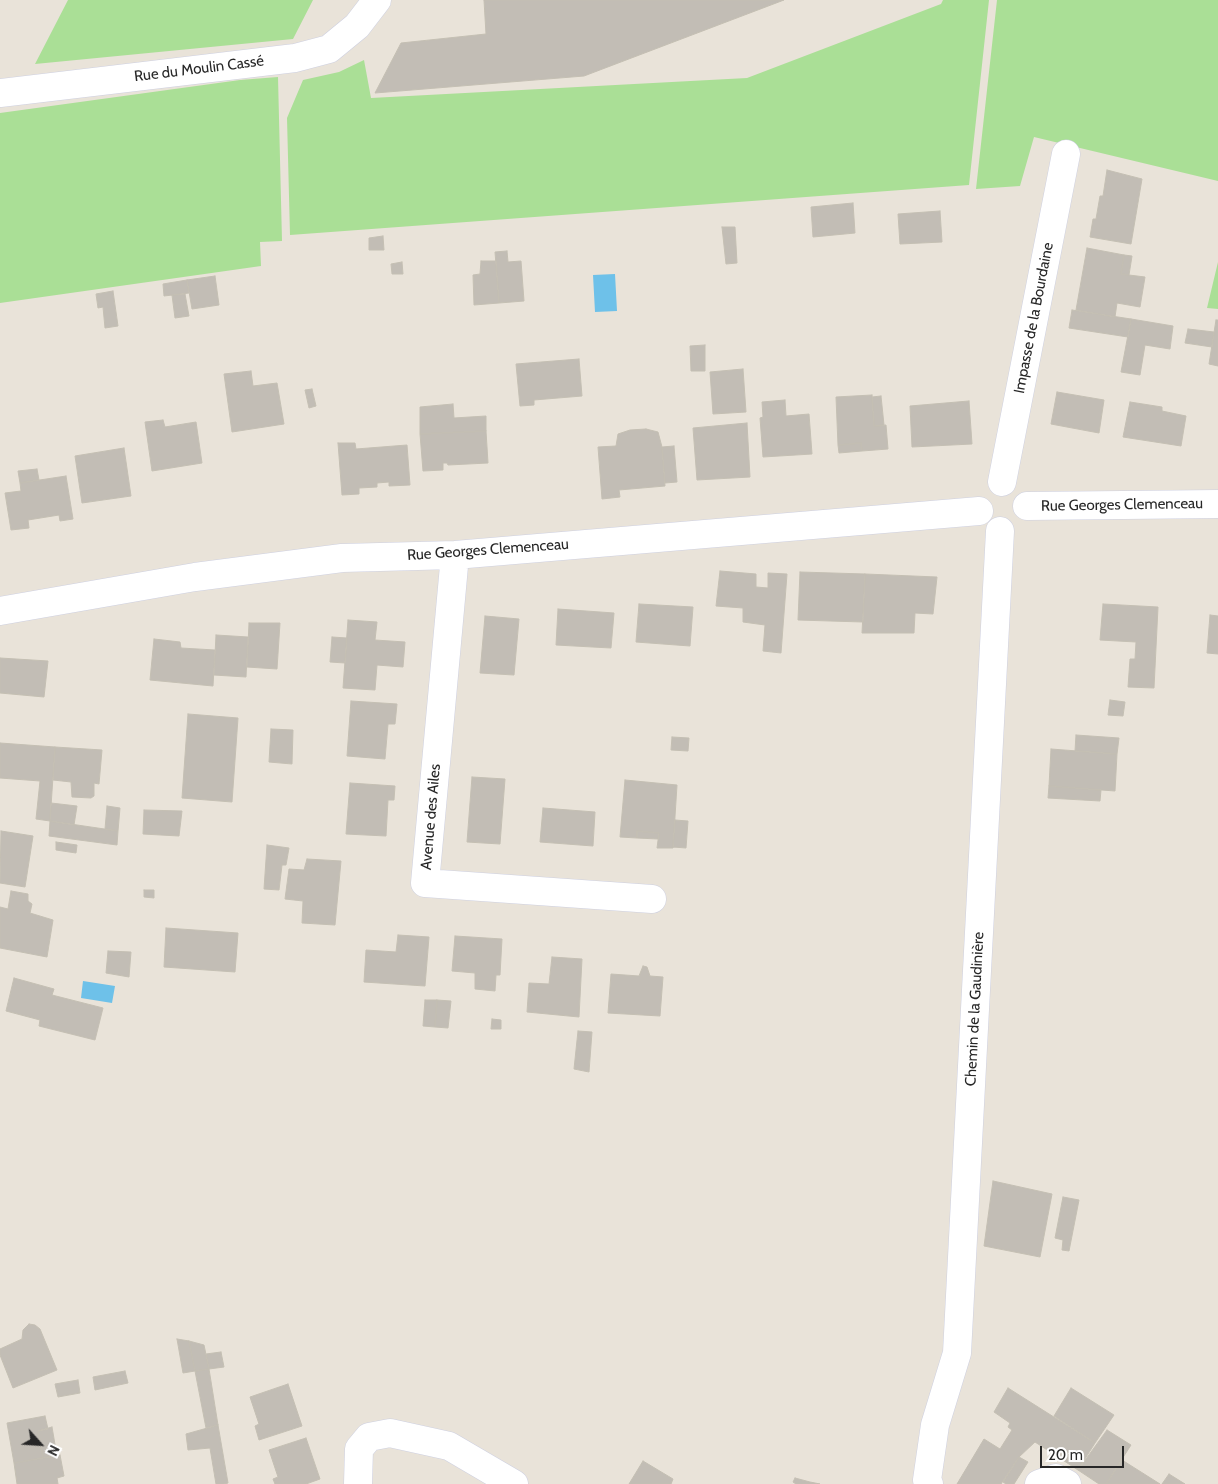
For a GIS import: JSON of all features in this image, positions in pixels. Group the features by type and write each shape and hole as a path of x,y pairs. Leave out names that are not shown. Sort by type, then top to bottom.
{"street":[{"name":"Rue du Moulin Cassé","path":"0,93 295,58 312,54 329,49 357,26 376,0"},
{"name":"Impasse de la Bourdaine","path":"1002,482 1066,154"},
{"path":"1002,482 1017,487 1023,493 1027,506 1022,522 1008,530 1000,530 985,523 979,511 982,494 987,488 1002,482"},
{"name":"Rue Georges Clemenceau","path":"1027,506 1218,504"},
{"name":"Rue Georges Clemenceau","path":"0,611 195,577 342,558 455,554 979,511"},
{"name":"Chemin de la Gaudinière","path":"929,1484 927,1480 936,1425 957,1353 1000,530"},
{"name":"Avenue des Ailes","path":"455,554 425,883 652,899"},
{"path":"358,1484 359,1449 370,1437 390,1433 449,1446 514,1484"},
{"path":"1038,1484 1056,1478 1067,1484"}],"green space":[{"path":"68,0 313,0 293,39 35,64"},
{"path":"943,0 989,0 969,185 290,235 287,118 303,80 339,72 364,60 371,98 747,78 941,4"},
{"path":"997,0 1218,0 1218,181 1034,137 1020,186 976,189"},
{"path":"278,77 282,241 260,242 261,266 0,303 0,113 240,80"},
{"path":"1218,262 1218,309 1207,308"}],"water":[{"path":"615,274 617,311 595,312 593,275"},
{"path":"83,981 115,986 112,1003 81,998"}],"building":[{"path":"484,0 784,0 584,76 375,93 401,43 486,34"},
{"path":"1107,170 1142,179 1131,244 1090,237 1093,219 1096,219 1100,196 1103,196"},
{"path":"853,203 855,233 813,237 811,207"},
{"path":"940,211 942,242 900,244 898,214"},
{"path":"722,227 735,227 737,263 726,264"},
{"path":"383,236 384,250 369,250 369,238"},
{"path":"1087,248 1124,255 1121,274 1145,277 1140,307 1117,303 1115,317 1076,310"},
{"path":"507,251 508,262 521,261 524,301 499,303 495,252"},
{"path":"1124,255 1132,256 1129,275 1121,274"},
{"path":"481,261 496,261 499,303 474,305 473,275 480,274"},
{"path":"402,262 403,274 392,274 391,264"},
{"path":"215,276 219,305 192,309 187,280"},
{"path":"187,280 189,293 164,296 163,284"},
{"path":"113,291 118,326 105,328 103,307 98,308 96,294"},
{"path":"185,294 189,316 175,318 172,295"},
{"path":"1072,310 1131,319 1128,337 1069,328"},
{"path":"1131,319 1173,326 1170,349 1145,345 1140,375 1121,372"},
{"path":"1216,320 1218,320 1218,366 1209,364"},
{"path":"1188,329 1214,332 1212,347 1185,343"},
{"path":"705,345 705,371 691,371 690,346"},
{"path":"579,359 582,396 534,400 534,405 520,406 516,364"},
{"path":"743,369 746,412 713,414 710,372"},
{"path":"251,371 253,386 277,383 284,424 232,432 224,374"},
{"path":"312,389 316,406 309,408 305,390"},
{"path":"1057,392 1104,400 1099,433 1051,424"},
{"path":"872,395 874,426 886,425 888,449 862,451 861,443 838,445 836,397"},
{"path":"881,396 884,425 874,426 872,397"},
{"path":"785,400 786,416 809,414 812,454 763,457 760,418 763,417 762,402"},
{"path":"969,401 972,444 912,447 910,406"},
{"path":"1130,402 1162,407 1162,411 1186,416 1181,446 1123,437"},
{"path":"453,404 454,418 486,416 486,431 420,434 420,407"},
{"path":"163,420 165,427 196,422 202,463 152,471 145,422"},
{"path":"747,423 750,477 697,480 693,428"},
{"path":"646,429 658,432 662,447 665,486 619,490 620,497 602,499 598,447 616,446 618,434 630,430"},
{"path":"486,431 488,463 448,465 443,463 443,470 423,471 420,434"},
{"path":"338,443 355,443 356,449 407,445 410,485 389,486 389,482 377,483 377,487 359,488 359,494 342,495"},
{"path":"861,443 862,451 839,453 838,445"},
{"path":"674,446 677,482 665,483 662,447"},
{"path":"124,448 131,496 82,503 75,456"},
{"path":"37,469 39,480 20,483 18,471"},
{"path":"66,476 73,519 60,521 59,515 28,520 29,528 11,530 5,493 21,491 20,483"},
{"path":"720,571 756,574 756,587 768,588 768,573 787,574 781,653 763,651 765,625 743,622 743,608 716,606"},
{"path":"800,572 865,574 863,622 798,620"},
{"path":"865,574 937,577 933,614 915,613 914,633 862,633"},
{"path":"639,604 693,607 690,646 636,642"},
{"path":"1103,604 1158,607 1154,688 1128,687 1130,659 1135,659 1136,642 1100,640"},
{"path":"558,609 614,613 611,648 556,645"},
{"path":"1210,615 1218,616 1218,654 1207,653"},
{"path":"485,616 519,619 514,675 480,673"},
{"path":"348,620 377,622 375,640 405,642 403,667 377,665 375,690 343,688"},
{"path":"249,623 280,623 277,669 247,667"},
{"path":"216,635 248,637 246,677 214,675"},
{"path":"332,637 347,638 345,663 330,662"},
{"path":"154,639 180,642 181,648 215,650 213,686 150,680"},
{"path":"0,658 48,661 44,697 0,693"},
{"path":"1110,700 1125,702 1123,716 1108,715"},
{"path":"351,701 397,704 395,724 388,724 385,759 347,756"},
{"path":"188,714 238,718 232,802 182,798"},
{"path":"271,729 293,730 292,764 269,762"},
{"path":"1076,735 1119,738 1117,754 1075,751"},
{"path":"672,737 689,738 688,751 671,750"},
{"path":"0,743 55,747 50,821 36,819 40,781 0,778"},
{"path":"55,747 102,750 99,784 94,783 94,796 91,798 72,797 71,782 53,780"},
{"path":"1051,749 1117,754 1115,791 1049,786"},
{"path":"472,777 505,779 500,844 467,842"},
{"path":"625,780 677,785 673,848 657,848 659,833 637,831 637,838 620,837"},
{"path":"350,783 395,786 394,800 388,800 386,836 346,834"},
{"path":"1049,786 1101,790 1100,801 1048,798"},
{"path":"51,803 77,806 74,825 50,821"},
{"path":"107,806 120,808 118,831 105,829"},
{"path":"543,808 595,812 593,846 540,842"},
{"path":"144,810 182,811 179,836 143,834"},
{"path":"675,820 688,821 686,848 673,847"},
{"path":"50,821 118,831 117,845 49,836"},
{"path":"1,831 33,836 25,887 0,883"},
{"path":"637,831 659,833 658,839 637,838"},
{"path":"56,842 77,845 76,853 56,850"},
{"path":"267,845 289,848 286,865 282,865 279,890 264,889"},
{"path":"307,859 341,861 335,925 302,923 303,901 285,899 289,869 304,870"},
{"path":"144,890 154,890 154,898 144,897"},
{"path":"11,891 28,894 28,901 32,904 30,913 53,920 47,957 0,948 0,907 8,909"},
{"path":"166,928 238,933 235,972 164,967"},
{"path":"398,935 429,937 425,986 364,982 366,950 396,952"},
{"path":"455,936 502,939 500,975 496,975 495,991 475,989 475,973 452,971"},
{"path":"108,951 131,952 129,977 106,973"},
{"path":"552,957 582,959 579,1017 527,1012 529,983 549,984"},
{"path":"643,966 647,967 650,976 663,977 660,1016 608,1013 611,974 639,976"},
{"path":"14,978 54,989 52,995 103,1008 95,1040 39,1026 40,1020 6,1011"},
{"path":"425,1000 437,1000 435,1027 423,1026"},
{"path":"437,1000 451,1001 448,1028 435,1027"},
{"path":"492,1019 501,1020 501,1029 491,1029"},
{"path":"578,1031 592,1032 589,1072 574,1069"},
{"path":"993,1181 1052,1194 1040,1257 984,1246"},
{"path":"1063,1197 1079,1200 1069,1251 1062,1250 1063,1240 1055,1238"},
{"path":"29,1324 35,1325 40,1329 57,1370 13,1388 0,1355 0,1349 22,1339 23,1330"},
{"path":"177,1339 189,1341 195,1371 183,1373"},
{"path":"189,1341 204,1345 209,1369 195,1371"},
{"path":"221,1352 224,1367 209,1369 206,1354"},
{"path":"209,1369 218,1425 206,1428 195,1371"},
{"path":"125,1371 128,1383 95,1390 93,1377"},
{"path":"78,1380 80,1393 58,1397 55,1384"},
{"path":"288,1384 302,1426 259,1440 255,1426 259,1424 250,1397"},
{"path":"1008,1388 1095,1443 1078,1470 1035,1442 1019,1457 1001,1484 957,1484 984,1439 1000,1449 1012,1430 1008,1427 1010,1423 994,1412"},
{"path":"1071,1388 1114,1415 1095,1443 1054,1416"},
{"path":"45,1416 48,1429 38,1431 43,1458 14,1463 7,1423"},
{"path":"218,1425 228,1483 224,1484 216,1484 210,1448 188,1450 186,1434"},
{"path":"52,1427 57,1456 43,1458 38,1431"},
{"path":"1107,1430 1131,1445 1106,1484 1099,1484 1078,1470"},
{"path":"306,1438 320,1479 306,1484 275,1484 273,1479 278,1477 269,1450"},
{"path":"60,1455 64,1476 57,1478 58,1484 17,1484 14,1463"},
{"path":"1019,1457 1028,1462 1014,1484 1006,1484 1003,1482"},
{"path":"1122,1460 1160,1484 1106,1484"},
{"path":"643,1461 673,1479 671,1484 629,1484"},
{"path":"1169,1474 1185,1484 1162,1484"},
{"path":"795,1478 820,1484 796,1484 793,1482"}]}
